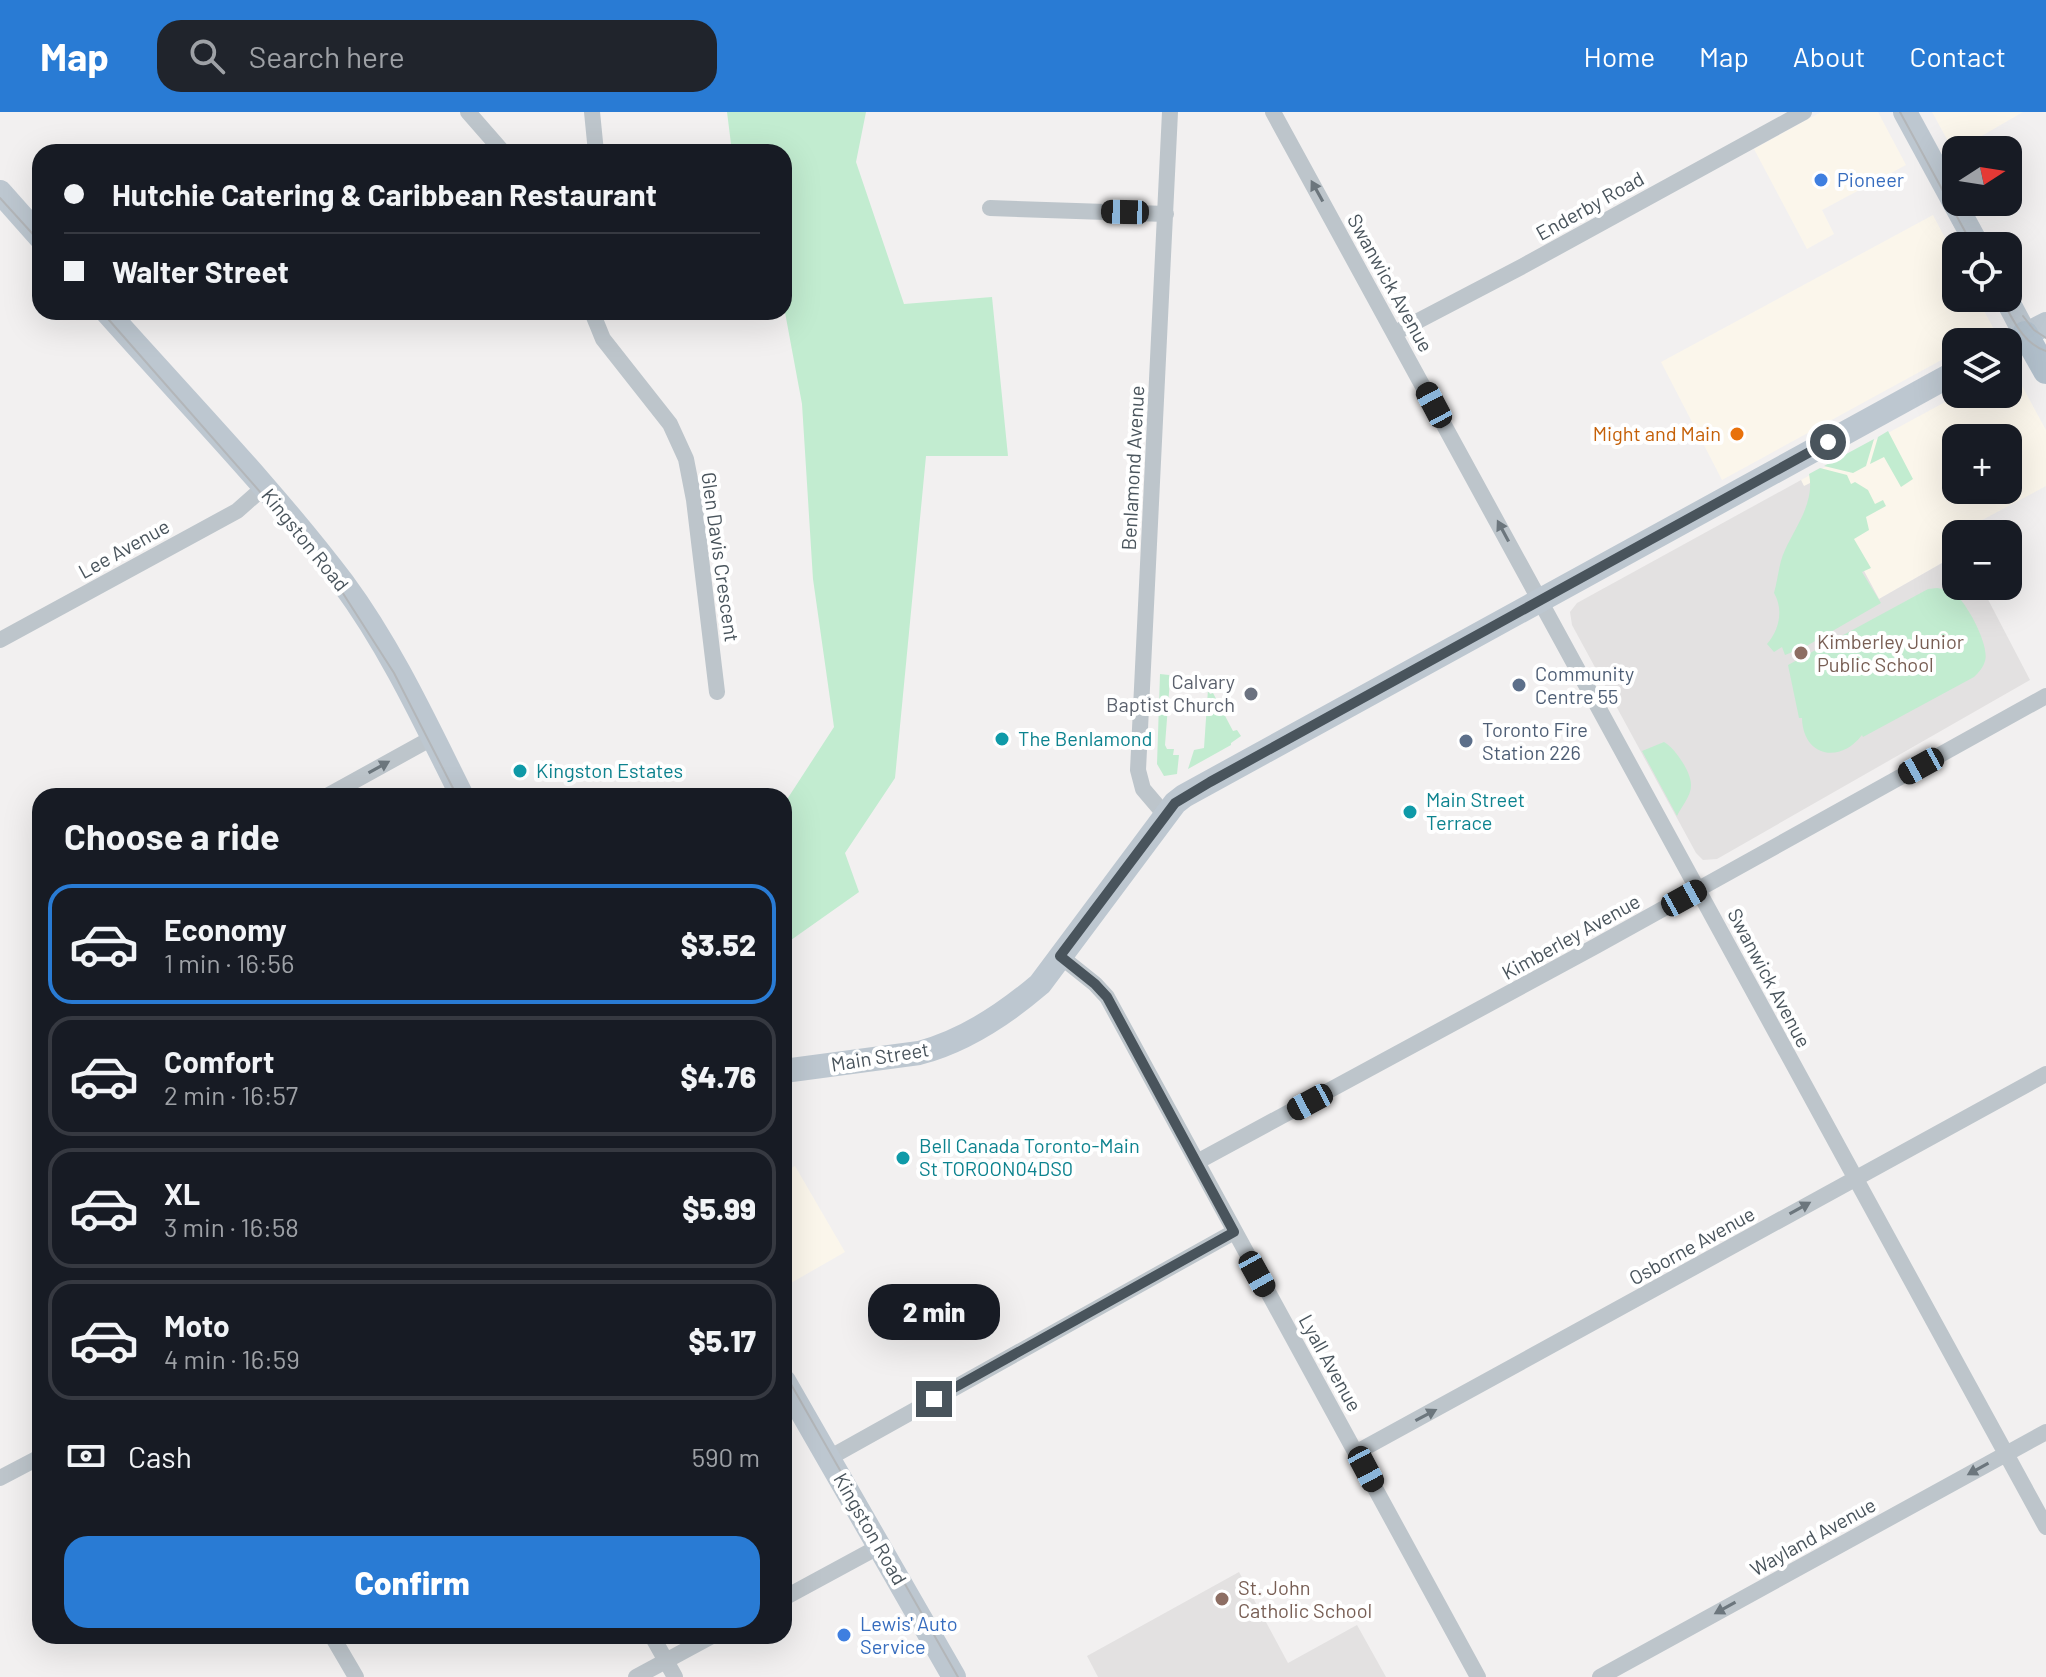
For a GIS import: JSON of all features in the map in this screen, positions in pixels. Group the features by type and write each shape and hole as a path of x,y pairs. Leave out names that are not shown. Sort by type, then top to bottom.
{"main road":[{"path":"2026,334 2044,362"}],"street":[{"path":"468,112 496,144"},
{"path":"592,112 595,144"},
{"name":"Benlamond Avenue","path":"1166,816 1143,789 1138,770 1170,112"},
{"name":"Swanwick Avenue","path":"1273,112 2046,1527"},
{"name":"Enderby Road","path":"1395,333 1804,112"},
{"path":"1905,112 1970,232"},
{"path":"0,192 32,228"},
{"path":"990,208 1166,214"},
{"path":"2014,312 2026,334"},
{"name":"Kingston Road","path":"114,320 344,585 382,643 458,788"},
{"name":"Glen Davis Crescent","path":"595,320 603,339 670,424 686,459 694,500 717,692"},
{"name":"Main Street","path":"792,1070 919,1053 940,1047 1016,1004 1040,984 1184,796 1942,380"},
{"name":"Lee Avenue","path":"0,640 237,511 263,488"},
{"name":"Kimberley Avenue","path":"1197,1162 1699,890 2046,696"},
{"path":"341,788 432,738"},
{"name":"Lyall Avenue","path":"1060,956 1107,997 1478,1677"},
{"name":"Osborne Avenue","path":"1357,1452 2046,1074"},
{"path":"829,1458 1234,1232"},
{"name":"Kingston Road","path":"792,1395 954,1677"},
{"name":"Wayland Avenue","path":"1600,1677 2046,1432"},
{"path":"0,1478 32,1461"},
{"path":"792,1594 880,1546"},
{"path":"337,1644 356,1677"},
{"path":"656,1644 675,1677"},
{"path":"636,1677 697,1644"}],"shaded area":[{"path":"1821,112 1878,112 1906,165 1822,210 1834,234 1807,249 1754,149"},
{"path":"1932,112 2023,112 1982,136 1945,136"},
{"path":"1933,215 1942,232 1942,312 1985,312 1993,328 1942,328 1942,360 1722,480 1661,362"},
{"path":"2022,386 2046,430 2046,486 2022,499 2022,424 1942,424 1942,504 2012,504 1982,520 1942,520 1942,563 1879,599 1818,485 1804,487 1801,480 1942,404 1942,408 2022,408"},
{"name":"Kimberley Junior Public School","path":"1801,480 1804,486 1812,482 1818,485 1879,599 1942,563 1942,600 1988,600 2030,680 1717,859 1703,860 1696,853 1572,625 1570,612 1577,603"},
{"path":"795,1166 845,1252 792,1282 792,1168"},
{"name":"St. John Catholic School","path":"1239,1572 1288,1663 1357,1625 1386,1677 1098,1677 1087,1656"}],"green space":[{"path":"727,112 866,112 856,162 904,304 992,297 1008,456 926,456 895,778 845,853 859,892 792,939 792,792 834,727 813,579 802,404 786,320 792,320 792,144 731,144"},
{"path":"1888,431 1913,479 1901,487 1884,457 1870,464 1878,437"},
{"path":"1874,439 1866,466 1853,473 1824,466"},
{"path":"1820,468 1847,475 1851,484 1855,482 1868,490 1875,504 1883,500 1886,506 1866,517 1869,530 1854,539 1871,568 1862,572 1881,603 1803,648 1785,655 1782,647 1774,652 1767,644 1779,620 1779,606 1774,593 1783,555 1807,504 1809,474"},
{"path":"1928,589 1942,589 1942,600 1961,600 1971,615 1986,654 1981,670 1974,677 1862,735 1843,750 1834,753 1816,748 1809,741 1802,718 1799,718 1788,665"},
{"path":"1160,674 1169,675 1170,679 1165,745 1167,749 1174,749 1173,755 1179,755 1177,774 1164,776 1157,764"},
{"path":"1208,689 1233,731 1237,730 1241,736 1188,769 1194,750 1204,748"},
{"path":"1664,742 1682,761 1691,781 1689,794 1677,816 1642,751"}],"tram line":[{"path":"1900,112 1965,232"},
{"path":"0,198 32,233"},
{"path":"2009,312 2024,336 2046,351"},
{"path":"2023,316 2034,330 2046,338"},
{"path":"109,320 297,534 337,584 394,673 453,788"},
{"path":"792,1386 958,1677"}],"place":[{"name":"Pioneer","path":"1821,180"},
{"name":"Might and Main","path":"1737,434"},
{"name":"Kimberley Junior Public School","path":"1801,653"},
{"name":"Community Centre 55","path":"1519,685"},
{"name":"Calvary Baptist Church","path":"1251,694"},
{"name":"The Benlamond","path":"1002,739"},
{"name":"Toronto Fire Station 226","path":"1466,741"},
{"name":"Kingston Estates","path":"520,771"},
{"name":"Main Street Terrace","path":"1410,812"},
{"name":"Bell Canada Toronto-Main St TOROON04DS0","path":"903,1158"},
{"name":"St. John Catholic School","path":"1222,1599"},
{"name":"Lewis' Auto Service","path":"844,1635"}],"route":[{"path":"934,1399 1234,1232 1107,997 1060,956 1175,803 1828,442"}]}
